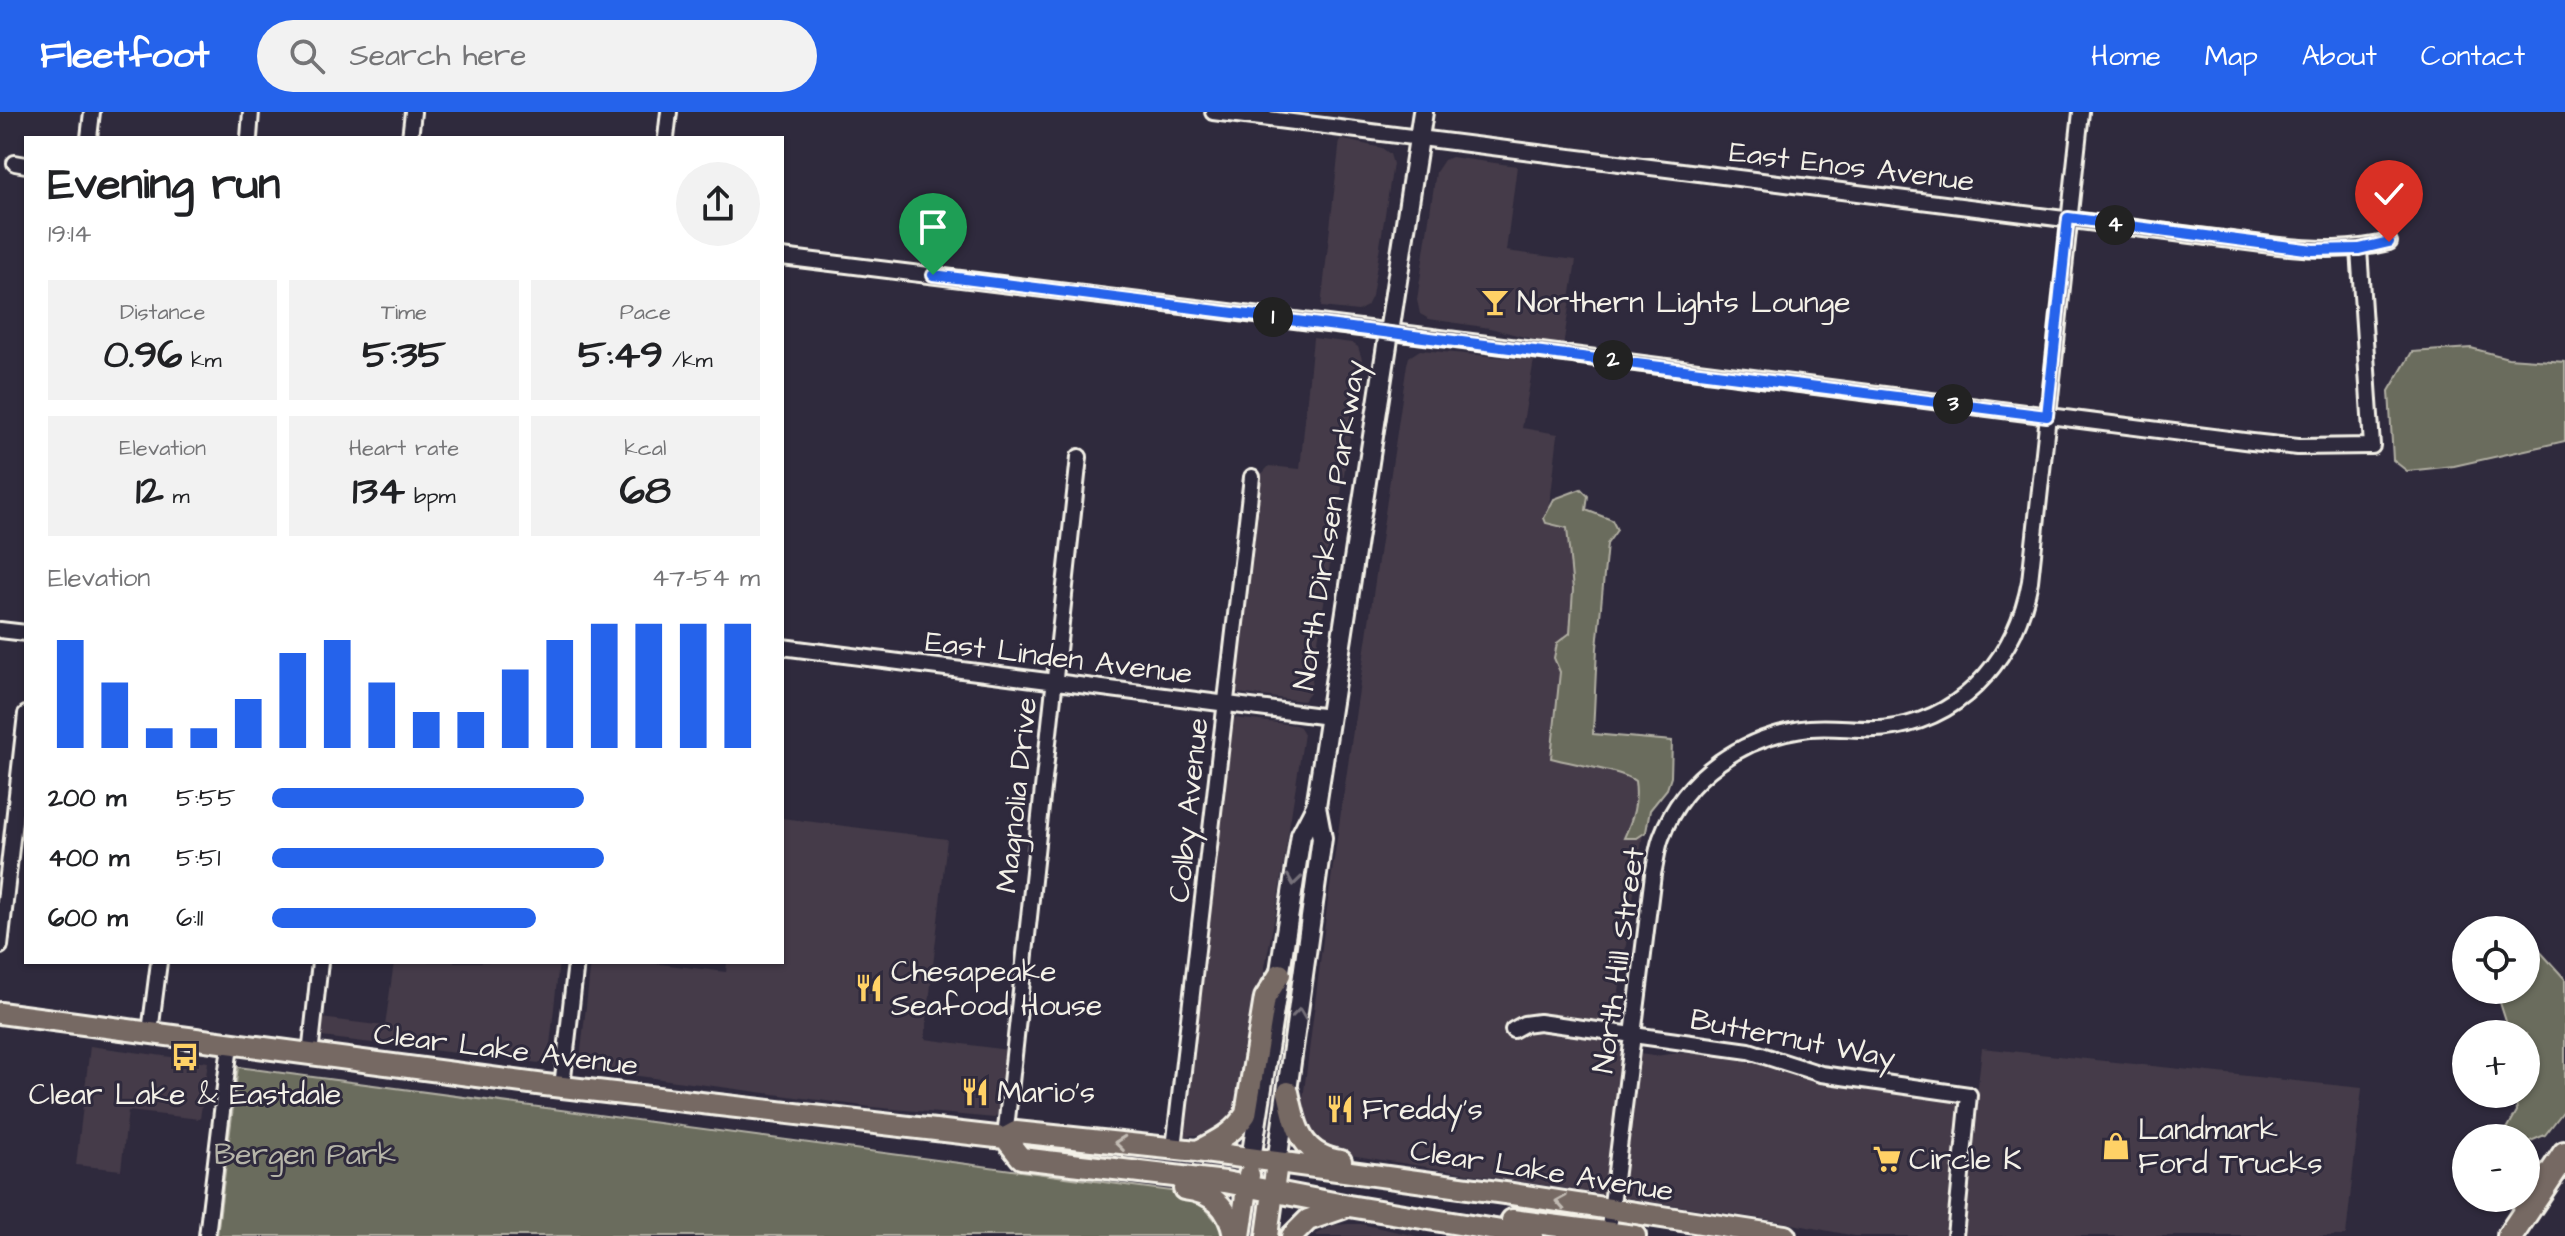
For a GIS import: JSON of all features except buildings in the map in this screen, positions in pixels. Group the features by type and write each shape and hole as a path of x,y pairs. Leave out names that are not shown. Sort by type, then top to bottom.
{"highway":[{"path":"2510,1236 2565,1154"}],"main road":[{"name":"North Dirksen Parkway","path":"1277,1163 1322,838 1316,806 1423,112"},
{"name":"North Dirksen Parkway","path":"1237,1236 1301,835 1316,806"},
{"path":"1197,1151 1228,1136 1246,1114 1265,998 1280,974"},
{"name":"Clear Lake Avenue","path":"0,1013 562,1087 1005,1138 1016,1132 1174,1148 1512,1194 1785,1236"},
{"path":"1288,1092 1299,1133 1306,1144 1326,1159 1494,1181 1512,1194"},
{"name":"Clear Lake Avenue","path":"1005,1138 1021,1158 1247,1186 1532,1236"},
{"path":"1267,1236 1277,1163"},
{"path":"1074,1165 1085,1176 1208,1194 1220,1204 1237,1236"},
{"path":"1292,1236 1308,1220 1349,1206"},
{"path":"1420,1218 1445,1215 1493,1217 1635,1236"}],"street":[{"path":"89,136 92,112"},
{"path":"249,136 251,112"},
{"path":"410,136 413,112"},
{"path":"666,136 669,112"},
{"name":"East Enos Avenue","path":"1213,112 2313,250 2359,249 2389,242"},
{"name":"North Hill Street","path":"1608,1234 1653,874 1661,838 1678,807 1715,764 1746,745 1777,734 1812,728 1878,730 1928,717 1948,707 1988,674 2005,651 2025,609 2081,112"},
{"path":"784,257 2298,447 2372,446 2359,249"},
{"name":"Magnolia Drive","path":"1005,1138 1079,457"},
{"name":"Colby Avenue","path":"1174,1148 1252,477"},
{"path":"0,630 24,633"},
{"name":"East Linden Avenue","path":"784,647 1329,717"},
{"path":"0,946 24,732"},
{"path":"150,1032 159,964"},
{"path":"310,1055 320,964"},
{"path":"562,1087 576,964"},
{"name":"Butternut Way","path":"1513,1030 1524,1024 1539,1022 1749,1051 1821,1074 1969,1095 1955,1236"},
{"path":"207,1236 230,1045"}],"shaded area":[{"path":"1340,139 1382,148 1390,154 1393,164 1372,296 1367,306 1358,311 1321,307"},
{"path":"1451,157 1517,166 1506,251 1576,260 1563,347 1490,328 1429,319 1420,314 1417,300 1436,172 1444,160"},
{"path":"1313,338 1352,343 1358,347 1362,359 1310,692 1303,701 1237,693 1233,688 1260,476 1269,466 1300,469"},
{"path":"1420,350 1534,360 1522,428 1558,434 1549,513 1597,520 1564,749 1654,761 1610,1050 1654,1056 1714,1054 1752,1060 1811,1081 1976,1104 1982,1048 2362,1088 2346,1236 1855,1236 1777,1221 1343,1154 1326,1148 1314,1137 1305,1122 1303,1099 1327,907 1407,364 1409,357"},
{"path":"1234,718 1295,725 1304,734 1276,911 1236,1112 1226,1125 1209,1134 1186,1136 1183,1131 1188,1074"},
{"path":"784,818 947,839 925,1039 1008,1050 1000,1110 995,1118 871,1107 579,1068 591,964 660,964 726,972 727,964 784,964"},
{"path":"394,964 559,964 548,1064 322,1037 321,1018 385,1026"},
{"path":"90,1046 208,1062 200,1119 128,1111 121,1170 76,1165"},
{"path":"1361,1224 1417,1236 1313,1236 1334,1225"}],"green space":[{"path":"2471,348 2508,358 2565,362 2565,441 2454,466 2407,471 2393,460 2389,391 2412,352"},
{"path":"1581,489 1588,496 1586,510 1612,520 1617,530 1607,544 1593,734 1672,741 1671,777 1667,789 1650,810 1646,832 1637,838 1624,838 1634,810 1635,781 1607,770 1551,758 1560,672 1554,658 1557,643 1570,633 1573,590 1567,528 1546,523 1544,518 1554,499"},
{"path":"2540,951 2565,979 2565,1109 2540,1137 2540,1124 2510,1124 2517,1108 2540,1108 2540,1020 2506,1020 2500,1004 2540,1004"},
{"name":"Bergen Park","path":"238,1067 1193,1194 1223,1229 1222,1236 217,1236"}],"place":[{"name":"Northern Lights Lounge","path":"1495,302"},
{"name":"Chesapeake Seafood House","path":"869,988"},
{"name":"Clear Lake & Eastdale","path":"185,1057"},
{"name":"Mario's","path":"975,1092"},
{"name":"Freddy's","path":"1340,1109"},
{"name":"Landmark Ford Trucks","path":"2116,1146"},
{"name":"Circle K","path":"1887,1159"}],"route":[{"path":"933,275 2047,416 2068,218 2313,250 2359,249 2389,242"}]}
